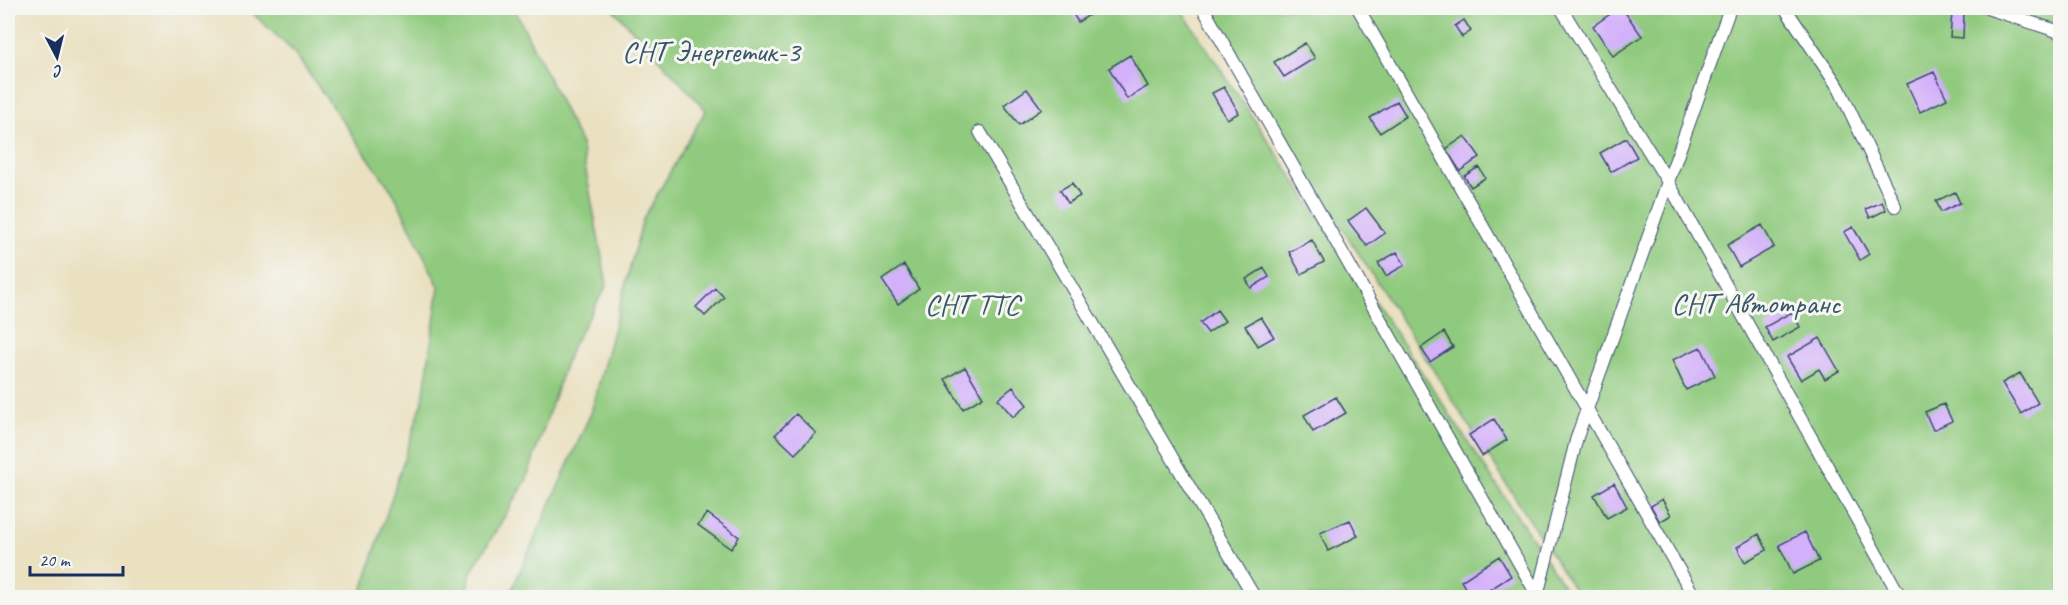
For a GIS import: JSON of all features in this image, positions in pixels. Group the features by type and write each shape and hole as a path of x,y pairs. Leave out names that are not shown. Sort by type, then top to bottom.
{"lane":[{"path":"1203,8 1538,596"},
{"path":"1358,8 1695,597"},
{"path":"1561,8 1668,182 1901,597"},
{"path":"1538,596 1577,437 1730,8"},
{"path":"1785,8 1839,88 1895,206"},
{"path":"1987,8 2061,32"},
{"path":"980,132 1255,597"}],"green space":[{"path":"247,8 514,8 581,144 607,285 570,350 526,481 471,572 465,597 360,597 423,400 439,287 394,194 293,51"},
{"name":"СНТ ТТС","path":"612,8 1180,8 1571,597 508,598 591,413 643,219 706,110"},
{"name":"СНТ Автотранс","path":"1201,8 2060,8 2060,597 1579,597"}],"building":[{"path":"1069,8 1095,8 1096,11 1078,22"},
{"path":"1622,8 1642,36 1613,56 1593,26"},
{"path":"1952,12 1964,12 1963,38 1950,37"},
{"path":"1464,20 1471,31 1462,37 1455,26"},
{"path":"1305,43 1315,58 1284,77 1274,62"},
{"path":"1130,55 1148,86 1127,99 1109,68"},
{"path":"1934,72 1947,99 1920,112 1907,84"},
{"path":"1224,87 1239,113 1227,119 1212,93"},
{"path":"1027,89 1042,109 1019,125 1004,105"},
{"path":"1397,101 1406,116 1380,133 1370,118"},
{"path":"1465,136 1480,157 1460,171 1446,149"},
{"path":"1626,138 1637,157 1611,172 1600,153"},
{"path":"1479,167 1485,178 1471,187 1464,176"},
{"path":"1072,183 1080,196 1068,203 1060,190"},
{"path":"1955,192 1960,203 1941,212 1936,201"},
{"path":"1882,202 1886,210 1870,218 1866,209"},
{"path":"1366,208 1385,233 1367,246 1348,221"},
{"path":"1762,225 1774,247 1739,267 1727,245"},
{"path":"1853,227 1869,254 1860,260 1844,232"},
{"path":"1312,240 1324,262 1301,274 1289,252"},
{"path":"1397,252 1405,265 1386,276 1378,263"},
{"path":"904,265 919,289 898,304 882,280"},
{"path":"1264,268 1269,277 1251,288 1246,279"},
{"path":"715,288 724,297 705,316 696,307"},
{"path":"1217,310 1225,321 1208,333 1200,323"},
{"path":"1792,312 1800,327 1773,342 1765,327"},
{"path":"1261,317 1274,337 1258,346 1245,326"},
{"path":"1444,332 1453,347 1430,362 1421,348"},
{"path":"1820,338 1839,371 1825,379 1819,369 1801,380 1787,357"},
{"path":"1701,347 1715,376 1686,390 1672,360"},
{"path":"965,367 983,397 963,409 945,379"},
{"path":"2020,373 2038,403 2021,414 2002,383"},
{"path":"1013,387 1027,405 1013,417 998,399"},
{"path":"1336,397 1346,413 1313,432 1304,415"},
{"path":"1944,404 1952,421 1933,430 1925,412"},
{"path":"796,414 816,433 795,454 775,435"},
{"path":"1494,419 1507,440 1482,456 1469,435"},
{"path":"1614,483 1627,507 1607,518 1594,495"},
{"path":"1662,499 1671,515 1660,522 1651,506"},
{"path":"707,513 739,537 731,549 698,525"},
{"path":"1350,520 1358,536 1328,551 1320,533"},
{"path":"1805,532 1819,561 1793,574 1779,545"},
{"path":"1759,534 1767,550 1745,562 1737,547"},
{"path":"1499,556 1511,576 1477,598 1471,598 1461,581"},
{"path":"1772,592 1775,598 1761,598"}],"park label":[{"name":"СНТ Энергетик-3","path":"711,51"}]}
